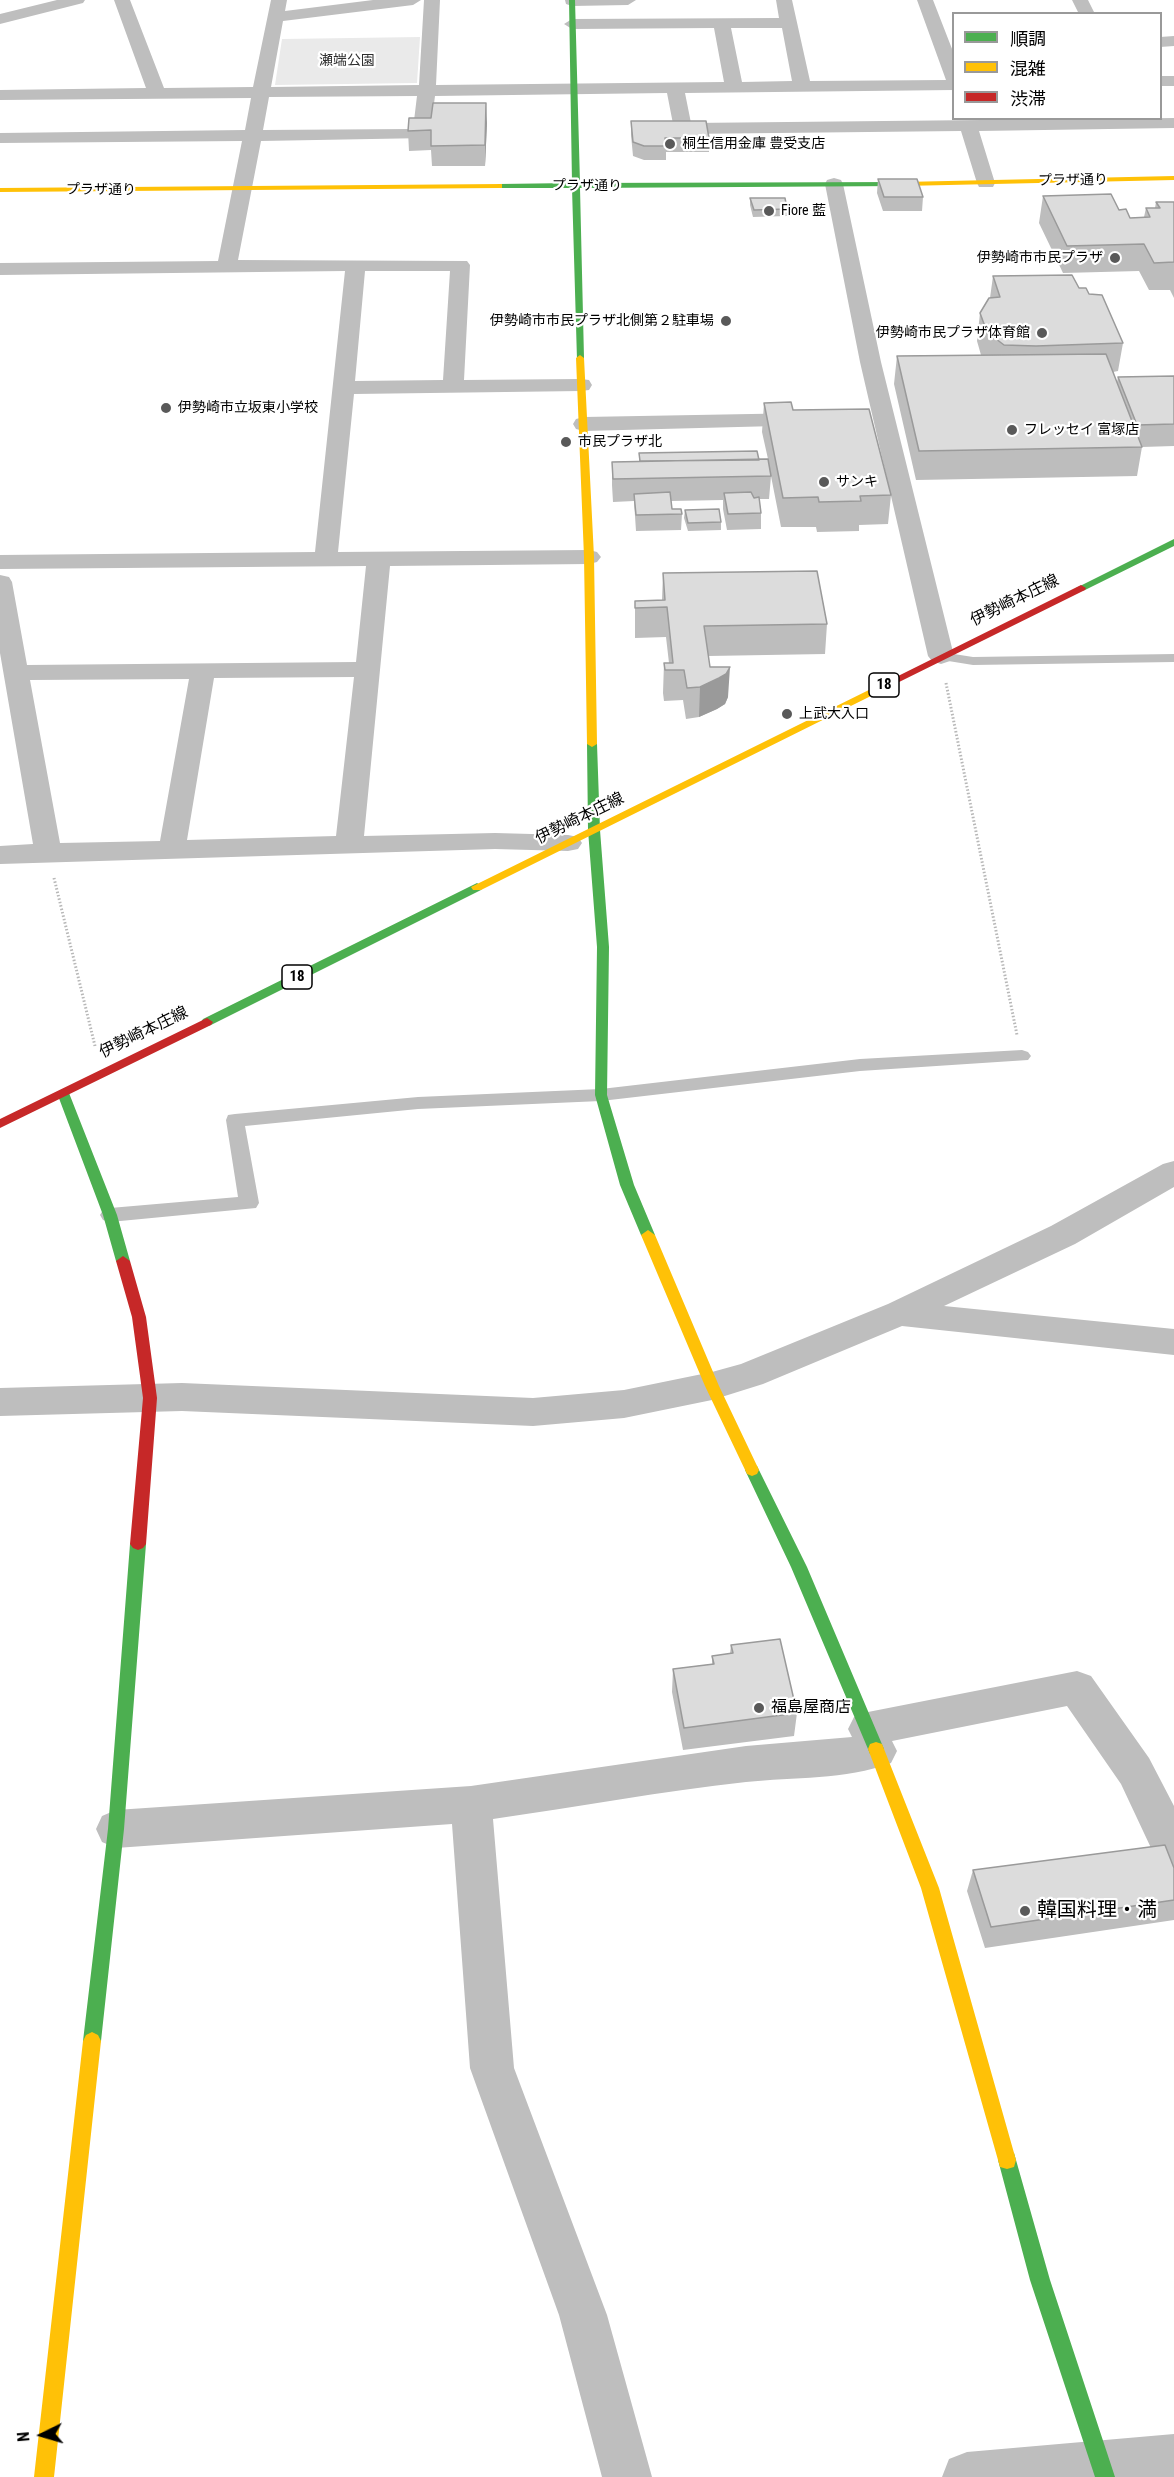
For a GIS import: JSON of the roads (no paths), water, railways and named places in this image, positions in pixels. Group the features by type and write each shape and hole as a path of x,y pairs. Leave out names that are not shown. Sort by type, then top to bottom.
{"street":[{"path":"0,19 77,0"},
{"path":"122,0 156,93"},
{"path":"227,266 263,92 277,8 413,0"},
{"path":"0,138 421,134 427,90 432,0"},
{"path":"628,0 572,0 581,385 589,557 594,830 603,947 601,1095 627,1185 712,1386 799,1567 873,1740 930,1888 1040,2280 1103,2471"},
{"path":"784,0 802,86"},
{"path":"926,0 949,51 952,68"},
{"path":"572,24 789,23"},
{"path":"722,24 734,87"},
{"path":"0,95 952,85"},
{"path":"675,87 682,129 967,122 1174,123"},
{"path":"967,122 986,183"},
{"name":"プラザ通り","path":"0,190 986,183 1174,178"},
{"path":"834,184 882,419 941,656"},
{"path":"326,558 356,265"},
{"path":"0,270 460,265 453,386"},
{"path":"344,388 581,385"},
{"path":"858,420 882,419"},
{"path":"584,424 823,420"},
{"name":"伊勢崎本庄線","path":"0,1124 1174,542"},
{"path":"0,562 589,557"},
{"path":"349,845 379,558"},
{"path":"0,582 16,673 10,699 48,852"},
{"path":"16,673 367,669"},
{"path":"172,849 203,670"},
{"path":"0,855 495,841 568,843"},
{"path":"44,2477 116,1829 150,1398 139,1317 110,1215 63,1093"},
{"path":"0,1402 182,1397 533,1412 624,1404 712,1386 783,1362 900,1313 1063,1235 1174,1172"},
{"path":"900,1313 1174,1342"},
{"path":"116,1829 471,1804 746,1764 840,1756 873,1740 1065,1689 1077,1688 1135,1771 1152,1802 1174,1852"},
{"path":"471,1804 492,2068 583,2315 627,2477"},
{"path":"968,2477 1103,2471 1174,2459"}],"lane":[{"path":"941,656 972,661 1174,658"},
{"path":"110,1215 249,1203 235,1120 418,1103 601,1095 860,1065 1022,1056"}],"place":[{"name":"桐生信用金庫 豊受支店","path":"670,144"},
{"name":"Fiore 藍","path":"769,211"},
{"name":"伊勢崎市市民プラザ","path":"1115,258"},
{"name":"伊勢崎市市民プラザ北側第２駐車場","path":"726,321"},
{"name":"伊勢崎市民プラザ体育館","path":"1042,333"},
{"name":"伊勢崎市立坂東小学校","path":"166,408"},
{"name":"フレッセイ 富塚店","path":"1012,430"},
{"name":"市民プラザ北","path":"566,442"},
{"name":"サンキ","path":"824,482"},
{"name":"上武大入口","path":"787,714"},
{"name":"福島屋商店","path":"759,1708"},
{"name":"韓国料理・満","path":"1025,1911"}],"park label":[{"name":"瀬端公園","path":"347,61"}]}
